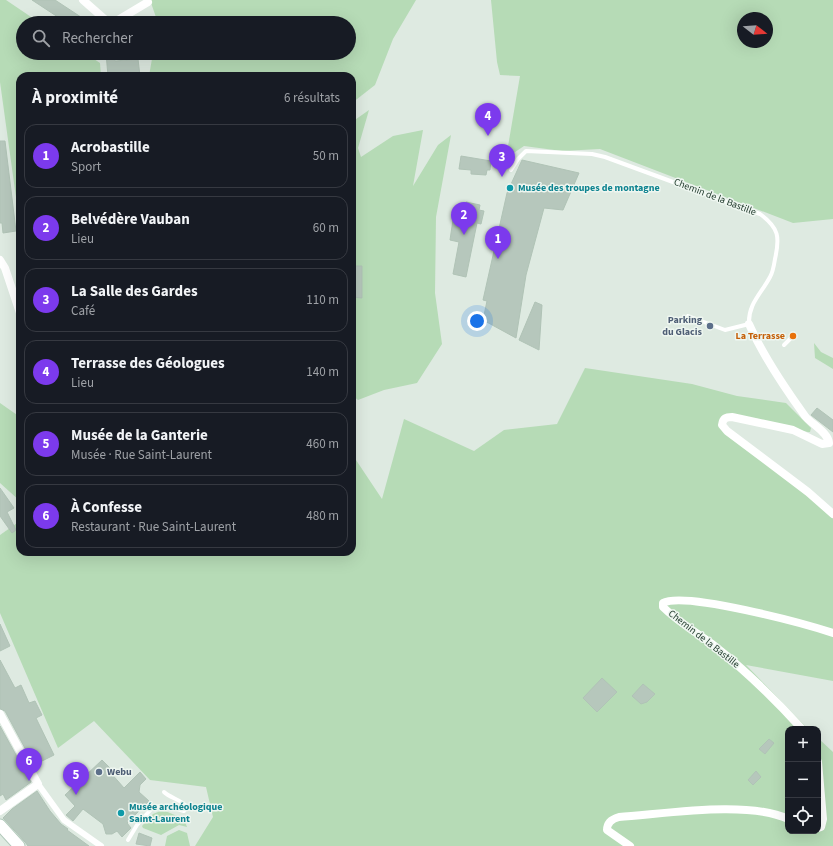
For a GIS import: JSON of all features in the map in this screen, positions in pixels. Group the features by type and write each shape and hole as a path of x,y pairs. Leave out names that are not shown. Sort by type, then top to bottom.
{"main road":[{"path":"0,824 19,846"}],"street":[{"path":"83,0 101,16"},
{"path":"125,16 148,2"},
{"path":"0,260 5,268 16,302"},
{"path":"749,324 784,387 806,418 827,437 829,443 822,444 793,430 732,416 726,417 723,420 722,425 726,431 808,492 833,514"},
{"name":"Chemin de la Bastille","path":"799,726 750,675 711,643 670,614 663,605 668,601 675,600 727,607 782,618 833,633"},
{"path":"0,714 38,784 64,820 101,846"},
{"path":"0,811 38,784"},
{"path":"821,796 823,819 821,827"},
{"path":"630,846 607,830 607,825 612,819 619,817 733,809 779,815 785,818"}],"lane":[{"name":"Chemin de la Bastille","path":"512,169 526,151 592,154 634,167 760,214 769,221 775,230 778,236 777,248 771,276 751,306 749,324"},
{"path":"688,316 725,330 749,324"},
{"path":"784,345 791,338"},
{"path":"128,840 137,825 153,807 167,806 184,811 187,807 185,804 170,798 164,792"}],"green space":[{"path":"0,0 6,0 30,16 16,16 16,60 96,60 100,63 101,72 16,72 16,197 0,82"},
{"path":"150,0 416,0 393,39 375,85 356,100 356,72 150,72 152,60 356,60 356,16 156,16"},
{"path":"491,0 833,0 833,219 793,223 600,149 562,151 524,146 506,158 520,76 500,75 497,62"},
{"path":"369,110 358,148 361,157 393,136 423,130 413,186 438,145 451,135 436,217 435,293 442,344 417,383 384,390 358,400 356,398 356,119"},
{"path":"814,343 821,352 833,358 833,369 815,358"},
{"path":"585,368 692,384 737,396 786,403 811,428 810,432 808,432 732,417 722,425 833,514 833,681 746,665 805,726 785,726 785,834 821,834 821,741 833,752 833,846 195,846 213,817 206,787 150,780 94,721 58,748 0,613 0,535 16,524 16,556 356,556 356,460 382,499 404,419 474,451 504,430 557,424"},
{"path":"0,403 16,414 16,497 0,483"},
{"path":"163,810 184,819 187,827 179,825 161,835 143,828 142,826 153,814"},
{"path":"179,830 187,833 190,846 165,846 167,836"}],"building":[{"path":"32,0 55,0 79,16 56,16"},
{"path":"107,60 138,60 140,72 108,72"},
{"path":"0,141 5,141 16,231 3,233 2,223 0,223"},
{"path":"461,156 491,161 490,170 487,170 486,175 471,174 471,170 459,169"},
{"path":"522,160 579,173 563,210 544,208 526,275 516,338 483,320 487,301 483,300 507,193"},
{"path":"466,202 480,205 479,210 484,211 481,224 477,223 466,277 453,274 459,242 450,240 454,213 464,215"},
{"path":"356,266 362,266 362,298 356,297"},
{"path":"535,302 542,305 539,350 519,340"},
{"path":"817,408 833,420 833,432 811,415"},
{"path":"0,488 14,508 7,512 16,530 12,533 0,516"},
{"path":"0,624 10,646 0,651"},
{"path":"0,660 15,688 21,685 29,703 35,701 42,715 36,718 54,755 34,765 5,711 0,709"},
{"path":"602,678 617,692 597,712 583,698"},
{"path":"643,684 655,694 647,702 641,704 632,696"},
{"path":"0,726 31,782 6,800 3,794 0,796"},
{"path":"769,739 774,743 765,754 759,749"},
{"path":"102,760 112,770 110,772 124,788 140,772 146,779 140,785 139,792 149,801 127,823 131,828 122,837 117,831 112,834 106,834 103,824 83,809 73,821 66,815 75,806 65,795"},
{"path":"756,771 761,777 753,785 748,780"},
{"path":"37,791 50,811 61,824 89,846 28,846 3,818 12,809"},
{"path":"139,833 152,838 150,846 136,844"}],"place":[{"name":"Terrasse des Géologues","path":"488,136"},
{"name":"La Salle des Gardes","path":"502,177"},
{"name":"Musée des troupes de montagne","path":"510,188"},
{"name":"Belvédère Vauban","path":"464,235"},
{"name":"Acrobastille","path":"498,259"},
{"name":"Parking du Glacis","path":"710,326"},
{"name":"La Terrasse","path":"793,336"},
{"name":"Webu","path":"99,772"},
{"name":"À Confesse","path":"29,781"},
{"name":"Musée de la Ganterie","path":"76,795"},
{"name":"Musée archéologique Saint-Laurent","path":"121,813"}]}
